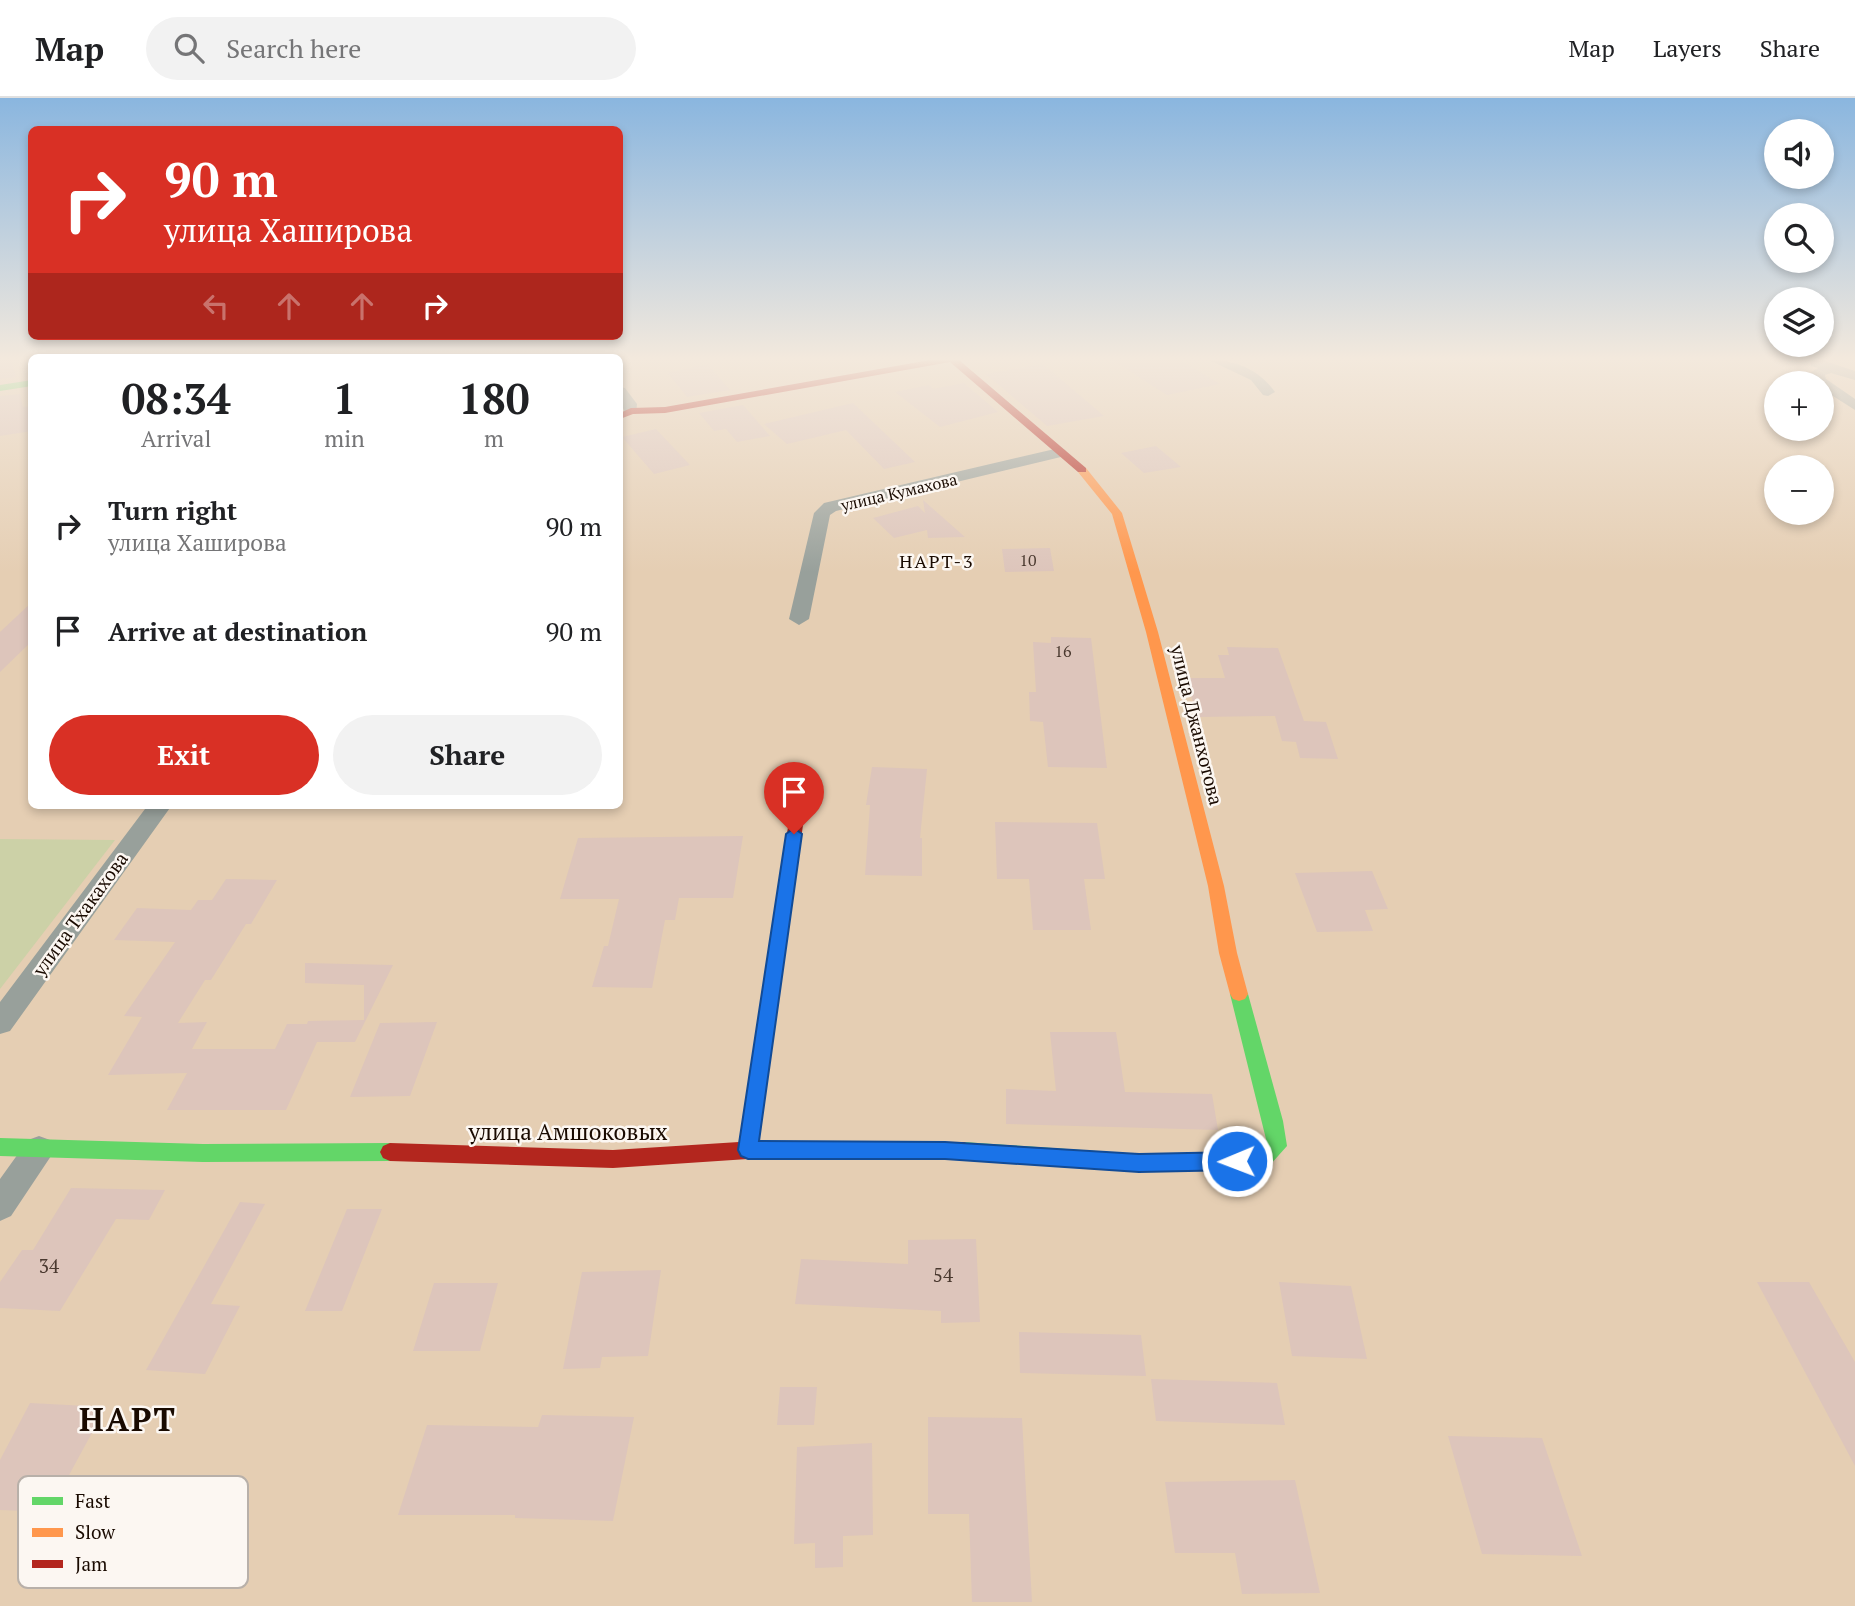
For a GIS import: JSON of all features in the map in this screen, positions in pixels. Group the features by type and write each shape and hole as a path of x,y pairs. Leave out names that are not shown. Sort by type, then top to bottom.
{"street":[{"name":"улица Джанхотова","path":"1033,430 1084,472 1117,513 1139,586 1216,886 1228,953 1273,1121 1277,1146 1262,1160"},
{"name":"улица Кумахова","path":"799,619 822,513 830,508 1059,453"},
{"path":"748,1150 802,782"},
{"name":"улица Тхакахова","path":"0,1023 157,809"},
{"name":"улица Амшоковых","path":"0,1147 203,1153 368,1151 613,1159 748,1150 945,1150 1139,1163 1262,1160"},
{"path":"0,1206 39,1150"}],"green space":[{"path":"0,839 115,840 0,989"}],"building":[{"path":"0,430 28,430 28,432 0,436"},
{"path":"657,430 690,465 654,474 623,437"},
{"path":"727,430 765,430 770,436 737,442"},
{"path":"771,430 844,430 787,444"},
{"path":"846,430 882,430 915,462 884,469"},
{"path":"1156,446 1181,467 1144,473 1121,453"},
{"path":"923,500 965,537 928,538 927,530 894,538 873,518 918,506 925,513"},
{"path":"1050,548 1054,571 1005,572 1002,549"},
{"path":"28,606 28,645 0,672 0,632"},
{"path":"1051,637 1091,638 1107,768 1048,767 1043,722 1030,721 1029,692 1036,692 1033,642 1051,643"},
{"path":"1227,647 1278,648 1304,721 1326,722 1338,759 1300,758 1296,742 1282,741 1275,716 1198,717 1185,678 1225,678 1218,655 1229,655"},
{"path":"872,767 927,769 920,838 922,876 865,875 870,805 866,805"},
{"path":"995,822 1097,823 1105,879 1084,879 1091,930 1033,930 1029,879 997,879"},
{"path":"743,836 733,898 679,898 675,920 665,920 652,988 592,987 604,946 608,946 619,899 560,899 578,838"},
{"path":"1372,871 1388,909 1365,910 1373,931 1317,932 1295,873"},
{"path":"226,879 277,880 251,924 246,924 211,980 205,980 178,1023 207,1022 192,1049 275,1049 287,1024 364,1020 364,985 305,983 305,963 393,965 355,1042 317,1042 286,1110 167,1110 187,1073 108,1075 142,1017 124,1016 175,942 114,940 137,908 191,910 198,900 212,900"},
{"path":"437,1022 410,1096 350,1097 380,1023"},
{"path":"1050,1032 1116,1032 1125,1092 1212,1094 1218,1130 1006,1124 1006,1089 1056,1091"},
{"path":"71,1188 165,1190 149,1220 116,1219 60,1311 0,1308 0,1282 22,1250 33,1250"},
{"path":"240,1202 265,1204 211,1304 240,1306 205,1374 146,1370"},
{"path":"347,1209 382,1209 342,1311 305,1311"},
{"path":"976,1239 980,1322 941,1323 941,1311 795,1304 801,1259 908,1264 908,1240"},
{"path":"661,1270 648,1356 602,1357 600,1368 563,1369 582,1272"},
{"path":"1279,1282 1351,1286 1367,1359 1292,1356"},
{"path":"1757,1282 1809,1282 1855,1362 1855,1466"},
{"path":"434,1283 498,1283 480,1351 413,1351"},
{"path":"1019,1332 1141,1335 1146,1376 1020,1373"},
{"path":"1151,1379 1277,1383 1285,1425 1156,1421"},
{"path":"780,1387 817,1387 814,1425 777,1425"},
{"path":"30,1403 106,1407 69,1476 18,1476 18,1511 0,1510 0,1460"},
{"path":"542,1415 634,1417 613,1521 515,1518 515,1515 398,1515 427,1425 538,1427"},
{"path":"928,1417 1022,1418 1032,1602 972,1602 969,1514 928,1514"},
{"path":"1448,1436 1542,1438 1582,1556 1482,1554"},
{"path":"872,1443 873,1535 843,1536 843,1567 815,1568 815,1543 794,1544 797,1447"},
{"path":"1295,1480 1320,1593 1242,1594 1235,1553 1175,1553 1165,1482"}],"traffic: fast":[{"path":"964,1151 1139,1163 1262,1160 1277,1146 1273,1121 1239,994"},
{"path":"0,1147 203,1153 390,1152"}],"traffic: slow":[{"path":"1082,470 1117,513 1152,632 1216,886 1228,953 1239,994"}],"traffic: jam":[{"path":"1036,430 1082,470"},
{"path":"748,1150 802,782"},
{"path":"390,1152 613,1159 748,1150 964,1151"}],"district":[{"name":"НАРТ-3","path":"937,562"},
{"name":"НАРТ","path":"128,1420"}],"route":[{"path":"794,834 748,1150 945,1150 1139,1163 1237,1161"}]}
